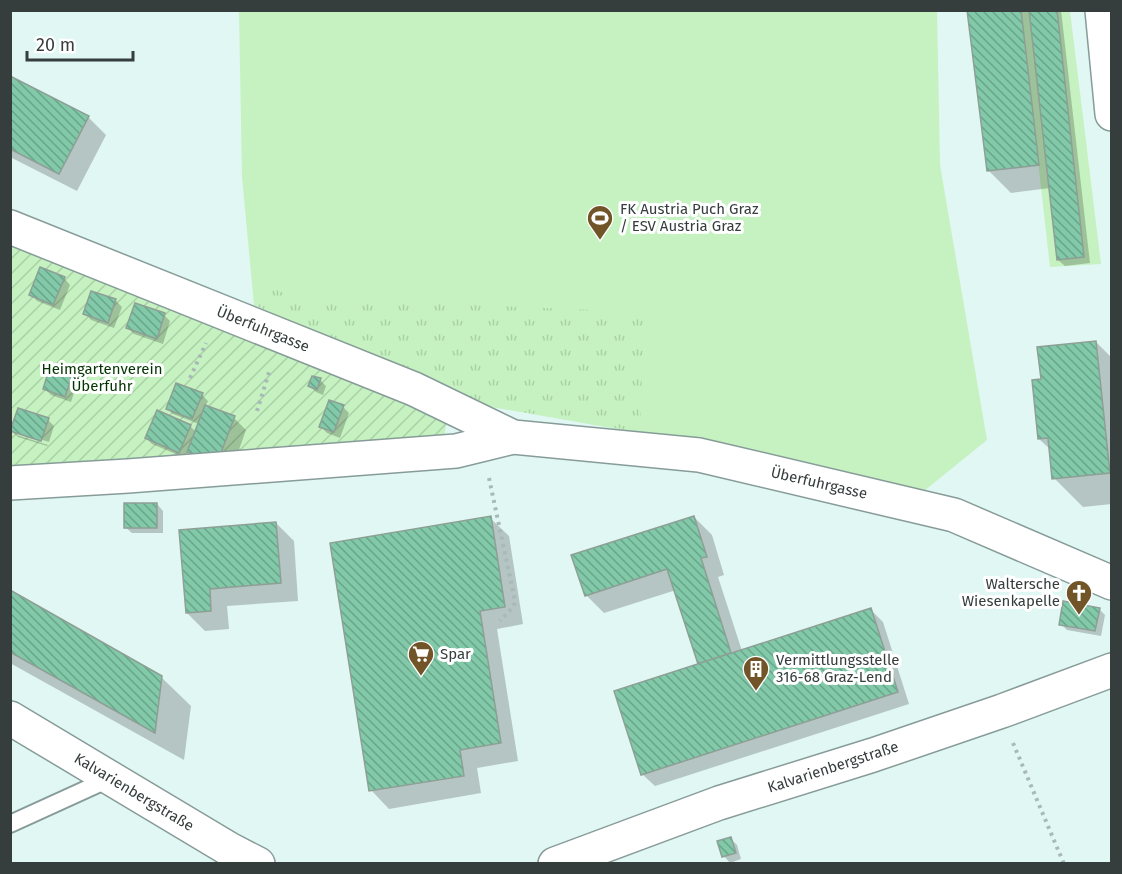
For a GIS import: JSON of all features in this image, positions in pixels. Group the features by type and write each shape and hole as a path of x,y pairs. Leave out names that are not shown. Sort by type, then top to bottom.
{"street":[{"path":"1102,10 1112,114"},
{"name":"Überfuhrgasse","path":"10,227 414,389 498,441"},
{"name":"Überfuhrgasse","path":"10,483 456,451 498,441 699,455 954,515 1112,583"},
{"name":"Kalvarienbergstraße","path":"555,864 718,803 884,752 1112,670"},
{"name":"Kalvarienbergstraße","path":"10,718 258,864"}],"lane":[{"path":"10,824 111,778"}],"path":[{"path":"257,411 281,335"},
{"path":"498,441 515,601 514,606 500,621"},
{"path":"1010,736 1026,769 1064,864"}],"green space":[{"name":"FK Austria Puch Graz / ESV Austria Graz","path":"239,11 937,11 940,165 987,440 924,491 758,454 481,405 254,305 242,177"},
{"path":"1021,11 1070,11 1101,264 1050,267"},
{"name":"Heimgartenverein Überfuhr","path":"10,242 447,419 443,445 11,474"},
{"path":"257,283 298,298 644,312 640,432 481,405 254,305"}],"building":[{"path":"967,10 1021,10 1039,165 987,171"},
{"path":"1029,10 1057,10 1084,257 1057,260"},
{"path":"10,76 89,116 59,174 10,149"},
{"path":"40,267 65,277 53,305 29,295"},
{"path":"91,291 116,299 108,323 83,314"},
{"path":"135,303 165,313 157,339 126,328"},
{"path":"1096,341 1110,473 1052,479 1048,438 1038,439 1032,380 1041,379 1037,347"},
{"path":"50,366 73,373 65,397 43,389"},
{"path":"312,376 321,378 317,390 308,386"},
{"path":"176,383 203,393 192,419 166,409"},
{"path":"329,400 344,405 334,432 319,427"},
{"path":"205,405 235,416 217,463 187,452"},
{"path":"18,408 49,418 41,441 10,431"},
{"path":"157,410 191,425 179,453 145,438"},
{"path":"124,503 157,503 157,528 124,528"},
{"name":"Spar","path":"491,516 505,607 480,611 501,743 460,750 464,776 369,791 330,543"},
{"path":"694,516 707,557 701,558 731,653 698,664 667,569 585,596 571,555"},
{"path":"276,522 281,583 210,589 211,611 186,613 179,530"},
{"path":"10,590 162,676 155,733 10,652"},
{"name":"Waltersche Wiesenkapelle","path":"1063,601 1100,608 1095,631 1059,625"},
{"name":"Vermittlungsstelle 316-68 Graz-Lend","path":"871,608 898,692 641,775 614,691"},
{"path":"731,837 736,853 722,857 717,841"}],"place":[{"name":"FK Austria Puch Graz / ESV Austria Graz","path":"600,241"},
{"name":"Waltersche Wiesenkapelle","path":"1079,616"},
{"name":"Spar","path":"421,677"},
{"name":"Vermittlungsstelle 316-68 Graz-Lend","path":"756,692"}]}
